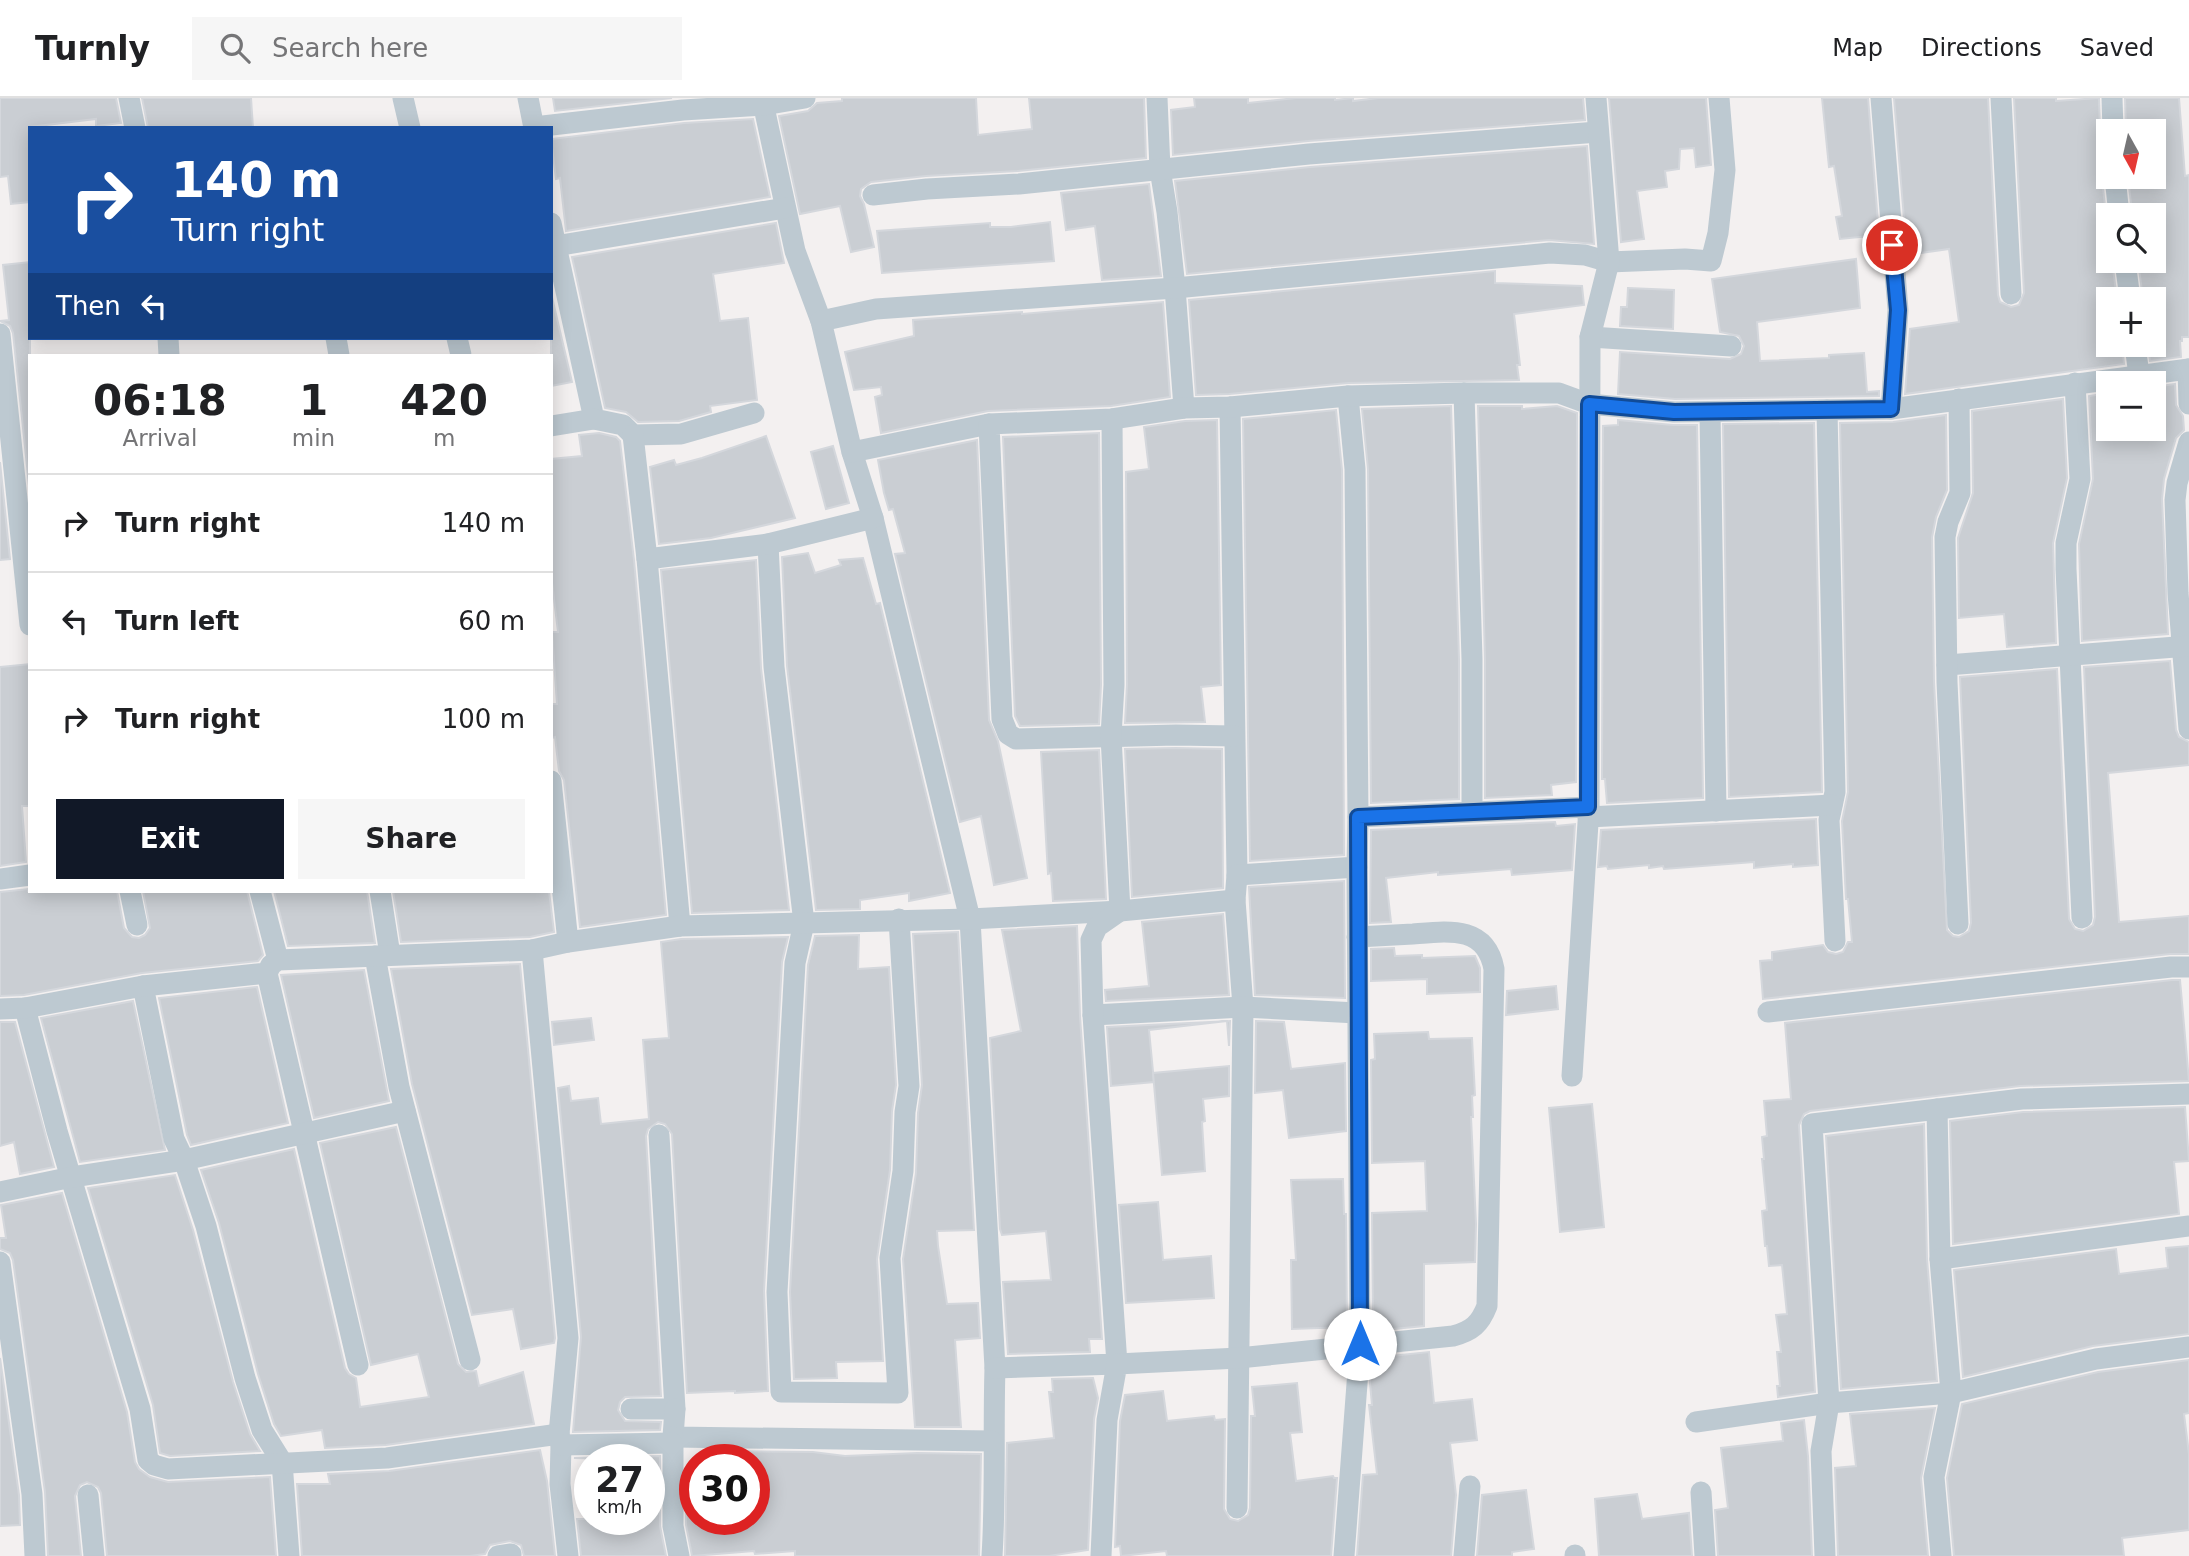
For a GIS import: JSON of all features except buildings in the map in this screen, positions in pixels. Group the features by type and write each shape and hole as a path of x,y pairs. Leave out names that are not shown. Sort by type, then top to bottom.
{"street":[{"path":"129,98 135,126"},
{"path":"403,98 410,126"},
{"path":"528,98 534,126"},
{"path":"543,126 805,98"},
{"path":"1157,98 1160,169 1175,288 1184,408"},
{"path":"1572,1076 1588,812 1590,337 1609,262 1595,98"},
{"path":"821,321 876,309 1175,288 1550,253 1585,255 1609,262 1685,259 1711,261 1718,233 1725,170 1719,98"},
{"path":"1881,98 1898,310 1891,409"},
{"path":"2001,98 2011,294"},
{"path":"2112,98 2113,119"},
{"path":"763,102 795,251 821,321 852,452 873,518 970,919 995,1368 992,1441 996,1504 992,1556"},
{"path":"873,195 1018,184 1309,154 1598,132"},
{"path":"555,246 785,208"},
{"path":"553,234 594,419"},
{"path":"0,334 28,595"},
{"path":"1590,337 1731,346"},
{"path":"2166,372 2188,369 2189,404"},
{"path":"852,452 989,424 1112,419 1184,408 1230,407 1348,396 1559,393 1589,404 1674,412 1891,409 2096,380"},
{"path":"2075,383 2080,479 2066,543 2082,918"},
{"path":"1464,393 1472,659 1472,811"},
{"path":"1344,1556 1360,1344 1355,468 1348,396"},
{"path":"1958,924 1947,665 1945,537 1960,493 1959,399"},
{"path":"1230,407 1237,875 1235,900 1243,1007 1237,1508"},
{"path":"1827,410 1835,792 1829,820 1835,941"},
{"path":"1710,412 1716,811"},
{"path":"633,435 681,434 754,413"},
{"path":"553,426 594,419 623,425 633,435 647,559 680,926"},
{"path":"1112,419 1114,685 1111,736 1120,911"},
{"path":"989,424 1002,719 1008,734 1016,739 1234,736"},
{"path":"2189,442 2175,500 2189,729"},
{"path":"647,559 768,544 873,518"},
{"path":"768,544 774,667 804,923 795,962 777,1292 781,1392 898,1393 890,1258 903,1171 905,1112 909,1086 899,919"},
{"path":"1947,665 2186,646"},
{"path":"553,800 568,942"},
{"path":"1358,817 1472,811 1716,811 1832,805"},
{"path":"1237,875 1357,867"},
{"path":"0,878 28,875"},
{"path":"130,893 137,925"},
{"path":"260,893 303,1133 358,1365"},
{"path":"380,893 386,1026 405,1111 470,1360"},
{"path":"0,1009 24,1008 143,986 272,967 382,955 532,950 568,942 680,926 970,919 1120,911 1235,900"},
{"path":"1101,1556 1107,1420 1117,1364 1093,1015 1091,940 1097,927 1120,911"},
{"path":"995,1368 1239,1358 1465,1333 1478,1324 1487,1306 1494,969 1492,957 1482,943 1461,933 1357,937"},
{"path":"532,950 568,1338 560,1439 560,1484 568,1556"},
{"path":"1768,1012 2158,968 2189,967"},
{"path":"143,986 174,1139 184,1160 206,1226 245,1378 262,1430 282,1462 289,1556"},
{"path":"1093,1015 1243,1007 1357,1013"},
{"path":"24,1008 140,1409 148,1460 154,1465 168,1469 387,1458 560,1439 992,1441"},
{"path":"1825,1556 1821,1451 1829,1403 1812,1124 2022,1099 2189,1094"},
{"path":"1937,1109 1940,1259 1951,1392 1934,1477 1941,1556"},
{"path":"0,1192 72,1177 184,1160 405,1111"},
{"path":"659,1135 675,1409 673,1526 679,1556"},
{"path":"1940,1259 2189,1226"},
{"path":"0,1262 32,1494 35,1556"},
{"path":"1696,1422 1829,1403 1951,1392 2096,1359 2189,1347"},
{"path":"631,1409 675,1409"},
{"path":"1464,1556 1470,1486"},
{"path":"1701,1492 1705,1556"},
{"path":"88,1495 94,1556"}],"route":[{"path":"1360,1344 1358,817 1588,807 1589,404 1674,412 1891,409 1898,310 1892,245"}]}
